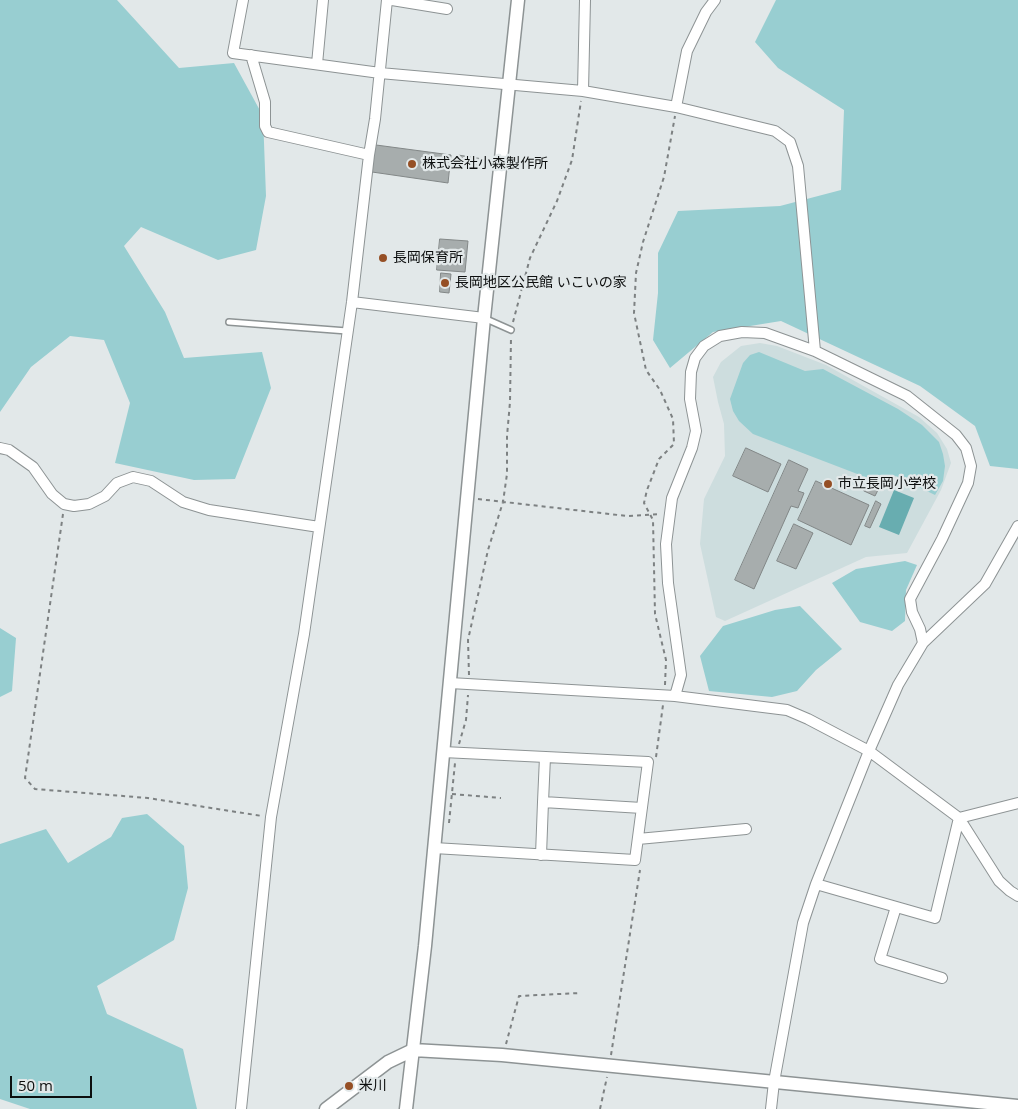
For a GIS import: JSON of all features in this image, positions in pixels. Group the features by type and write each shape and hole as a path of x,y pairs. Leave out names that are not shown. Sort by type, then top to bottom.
{"street":[{"path":"243,0 233,53 380,73 582,91 676,107 775,131 790,142 798,166 815,351"},
{"path":"316,64 323,0"},
{"path":"241,1109 271,818 304,634 352,302 375,119 387,0"},
{"path":"392,0 447,9"},
{"path":"406,1109 434,848 484,318 518,0"},
{"path":"582,91 585,0"},
{"path":"676,107 687,51 706,12 715,0"},
{"path":"251,55 266,102 266,126 268,132 369,155"},
{"path":"352,302 484,318"},
{"path":"670,696 681,675 668,583 666,544 672,498 692,448 696,431 690,399 691,372 695,358 704,346 720,336 742,332 765,333 815,351 907,396 956,435 966,448 971,466 968,483 942,539 910,599 912,612 920,629 923,643"},
{"path":"0,448 9,450 33,467 52,494 64,504 74,506 89,504 105,496 117,483 133,477 151,481 183,502 209,510 319,528"},
{"path":"771,1109 774,1082 803,923 816,884 869,751 898,685 923,643 985,584 1018,526"},
{"path":"450,683 670,696 787,710 808,718 869,751 959,818 999,881 1018,896"},
{"path":"434,848 635,860 648,762 443,752"},
{"path":"541,855 545,757"},
{"path":"543,802 642,808"},
{"path":"959,818 1018,803"},
{"path":"816,884 935,918 959,818"},
{"path":"638,839 746,830"},
{"path":"896,907 880,959 942,978"},
{"path":"326,1109 388,1062 413,1050 502,1055 1018,1106"}],"lane":[{"path":"484,318 511,330"},
{"path":"229,322 347,331"}],"path":[{"path":"449,831 456,752 466,720 469,683 468,640 488,550 502,502 507,474 511,330 530,258 558,201 572,160 582,91"},
{"path":"648,762 656,760 670,696 666,660 655,614 653,520 644,503 659,459 674,444 673,419 660,390 646,370 634,313 636,273 643,242 664,176 676,107"},
{"path":"466,498 627,516 670,514"},
{"path":"64,504 25,778 35,789 148,798 271,818"},
{"path":"452,794 501,798"},
{"path":"600,1109 609,1067 641,865"},
{"path":"502,1055 519,996 580,993"}],"shaded area":[{"path":"0,0 117,0 179,68 234,63 263,116 266,196 256,250 218,260 141,227 124,246 165,312 184,358 262,352 271,388 235,479 194,480 115,463 130,403 104,340 70,336 31,367 0,412"},
{"path":"776,0 1018,0 1018,469 990,466 975,426 920,386 781,321 713,332 670,368 653,340 658,293 658,253 678,211 780,206 841,190 844,110 778,68 755,42"},
{"name":"市立長岡小学校","path":"760,343 777,346 826,365 919,417 937,433 947,449 951,463 941,490 907,553 866,557 725,621 716,617 700,544 704,499 725,456 724,424 713,377 721,362 741,346"},
{"path":"759,352 805,371 823,369 898,409 922,425 939,442 943,454 945,466 943,481 935,495 896,476 873,480 753,434 739,421 733,411 730,399 743,363 750,355"},
{"path":"894,490 914,498 899,535 879,527"},
{"path":"905,561 917,565 906,590 905,621 892,631 860,622 832,583 856,569"},
{"path":"800,606 842,649 816,670 797,691 772,697 709,691 700,656 723,626 775,610"},
{"path":"0,628 16,638 12,691 0,697"},
{"path":"147,814 184,846 188,888 174,940 97,986 107,1014 183,1049 197,1109 30,1109 0,1099 0,844 46,829 68,863 111,837 122,818"}],"building":[{"name":"株式会社小森製作所","path":"376,145 451,155 448,183 372,172"},
{"path":"458,155 489,160 487,169 456,165"},
{"path":"440,239 468,241 465,272 437,270"},
{"name":"長岡地区公民館 いこいの家","path":"441,273 451,274 449,293 440,292"},
{"path":"746,448 781,464 768,492 733,476"},
{"path":"789,460 808,469 798,491 804,493 798,508 791,506 754,589 735,580"},
{"path":"816,481 869,505 851,545 798,520"},
{"path":"868,484 879,488 875,496 864,491"},
{"path":"876,501 881,504 870,528 865,526"},
{"path":"794,524 813,533 796,569 777,561"}],"place":[{"name":"株式会社小森製作所","path":"412,164"},
{"name":"長岡保育所","path":"383,258"},
{"name":"長岡地区公民館 いこいの家","path":"445,283"},
{"name":"市立長岡小学校","path":"828,484"},
{"name":"米川","path":"349,1086"}]}
